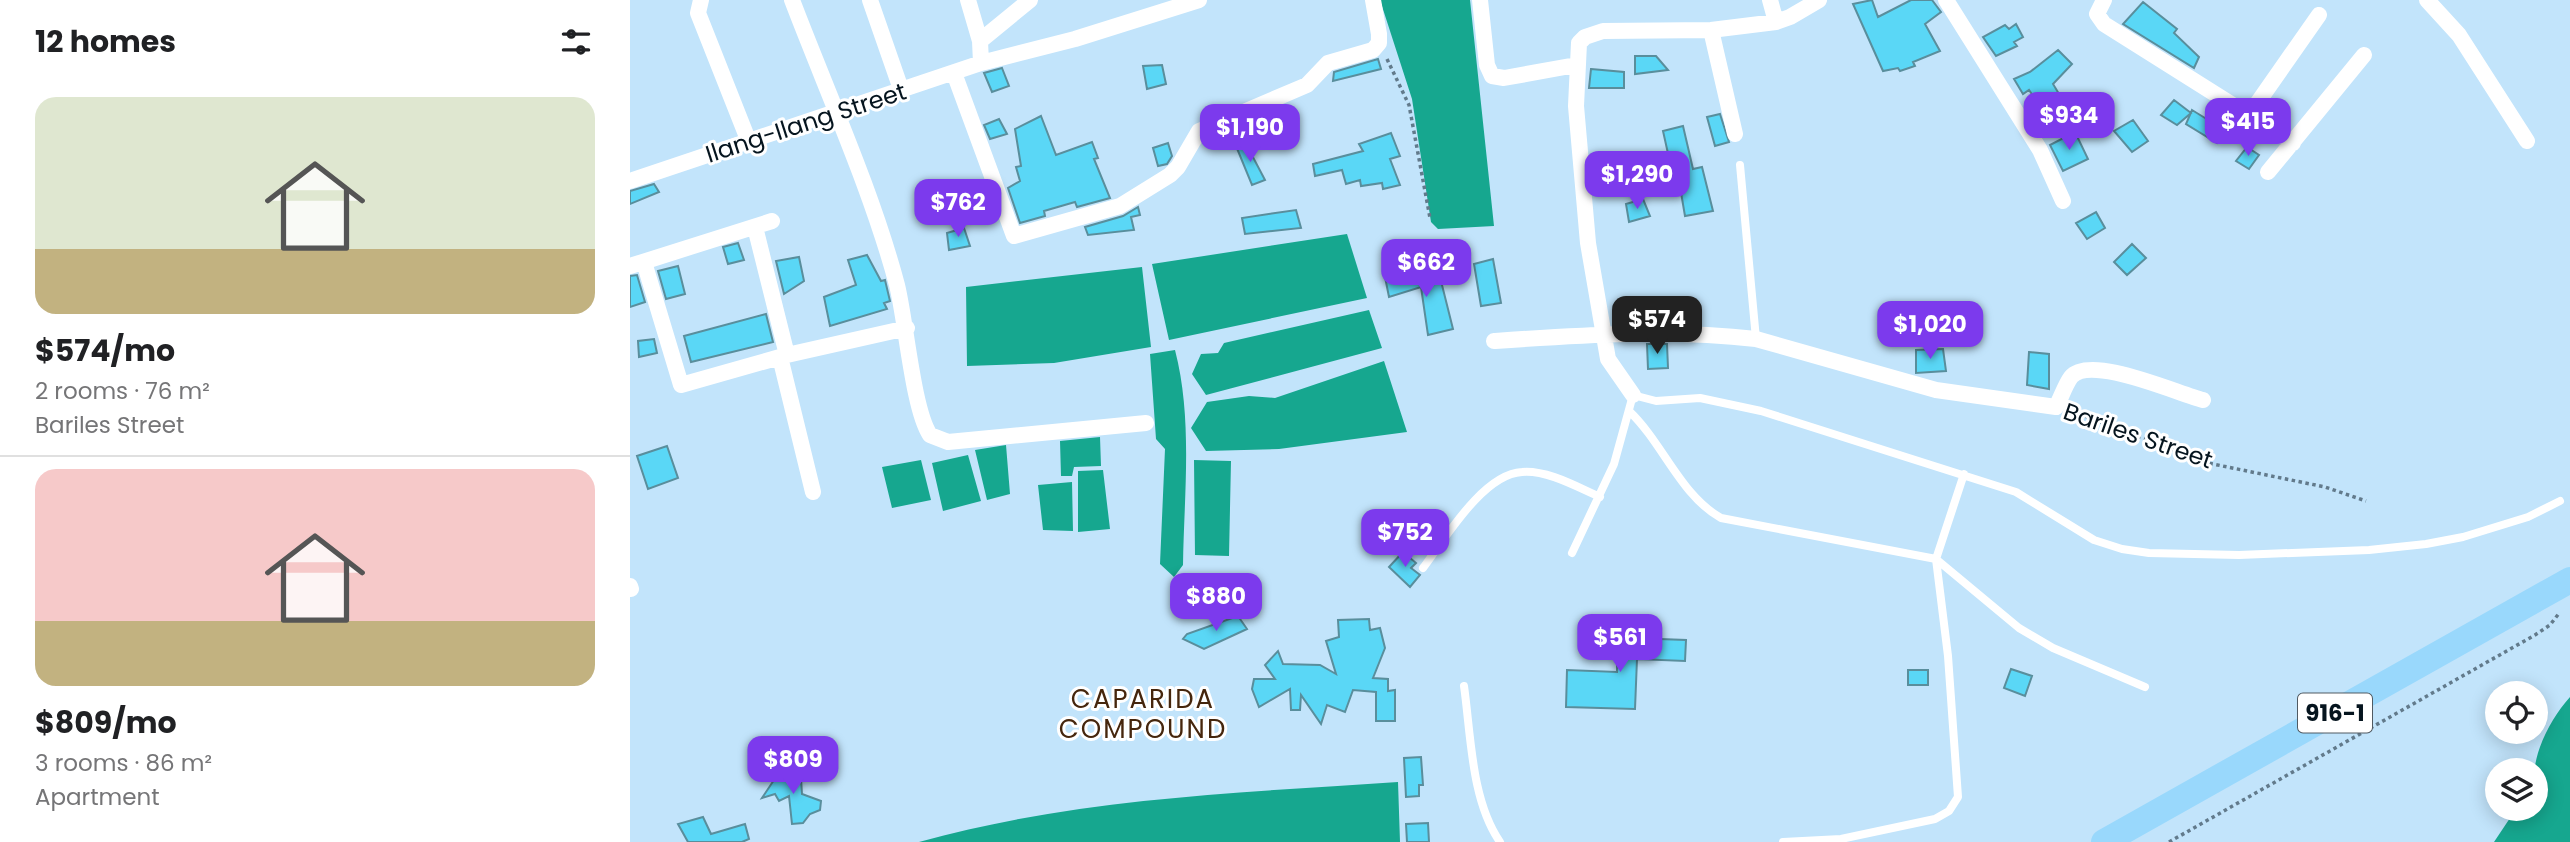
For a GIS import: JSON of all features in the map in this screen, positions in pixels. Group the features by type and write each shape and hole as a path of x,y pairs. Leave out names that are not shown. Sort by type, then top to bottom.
{"main road":[{"name":"916-1","path":"2104,842 2567,582"}],"street":[{"path":"792,0 887,253 907,328 924,426 938,440 1146,423"},
{"path":"870,0 902,92"},
{"path":"968,0 980,41 981,63"},
{"path":"980,41 1030,0"},
{"name":"Ilang-Ilang Street","path":"630,181 902,92 981,63 1075,39 1199,0"},
{"path":"954,73 1014,236 1094,215 1129,201 1153,188 1178,167 1199,131 1307,85 1328,63 1373,50 1379,43 1373,0"},
{"path":"1480,0 1487,65 1492,76 1504,78 1576,65"},
{"path":"1770,0 1776,22"},
{"path":"1631,403 1614,372 1602,333 1578,145 1577,49 1584,37 1603,31 1711,30 1776,22 1819,0"},
{"path":"1946,0 2040,150 2063,201"},
{"path":"2104,0 2097,14 2104,24 2293,143"},
{"path":"2427,0 2459,35 2527,141"},
{"path":"699,2 701,23 749,142"},
{"path":"2249,115 2319,15"},
{"path":"1711,30 1735,134"},
{"path":"2268,172 2364,55"},
{"path":"772,221 637,264 681,385 784,356 907,328"},
{"path":"755,227 813,492"},
{"name":"Bariles Street","path":"1494,341 1602,333 1756,339 1936,390 2056,407"},
{"path":"2056,407 2071,377 2090,368 2102,368 2203,400"}],"lane":[{"path":"1740,164 1756,339"},
{"path":"1631,403 1700,398 1720,401 2016,492 2094,540 2122,550 2149,553 2252,554 2426,544 2463,537 2528,517 2560,501"},
{"path":"1572,553 1600,497 1631,403"},
{"path":"1631,403 1704,509 1721,519 1936,559 2019,628 2053,648 2145,687"},
{"path":"1423,568 1484,492 1510,474 1540,474 1600,497"},
{"path":"1783,842 1841,839 1936,819 1949,811 1958,797 1948,656 1936,559 1964,474"},
{"path":"1464,686 1478,779 1489,826 1500,842"}],"path":[{"path":"1379,43 1409,105 1430,218"},
{"name":"Bariles Street","path":"2056,407 2208,463 2325,487 2366,501"},
{"path":"2169,842 2535,635 2550,625 2560,612"}],"shaded area":[{"path":"1380,0 1470,0 1494,226 1438,229 1431,222 1412,99"},
{"path":"1347,234 1367,298 1169,340 1152,264"},
{"path":"1142,267 1151,347 1054,363 967,366 966,287"},
{"path":"1369,310 1382,348 1206,395 1192,374 1201,354 1218,353 1224,343"},
{"path":"1175,350 1184,403 1186,457 1183,565 1174,577 1160,564 1165,449 1156,439 1150,354"},
{"path":"1384,361 1407,432 1279,449 1206,451 1191,428 1207,402 1249,396 1275,398"},
{"path":"1100,437 1101,466 1074,467 1072,476 1061,476 1060,441"},
{"path":"1006,445 1010,494 987,500 975,450"},
{"path":"968,455 981,501 943,511 932,463"},
{"path":"921,460 931,500 892,508 882,467"},
{"path":"1194,460 1231,461 1229,556 1195,555"},
{"path":"1103,470 1110,529 1078,532 1078,471"},
{"path":"1072,482 1073,531 1043,530 1038,485"},
{"path":"2570,697 2570,842 2494,842 2508,821 2548,821 2548,758 2537,758 2541,744 2548,744 2548,729"},
{"path":"1398,782 1400,842 919,842 978,827 1097,807 1216,794"}],"building":[{"path":"1872,0 1878,17 1911,0 1932,0 1941,12 1925,24 1940,51 1913,62 1915,66 1900,71 1898,68 1883,71 1853,4"},
{"path":"2143,2 2177,29 2174,33 2199,57 2194,68 2123,24"},
{"path":"2016,24 2023,37 2014,42 2017,46 1996,56 1983,37 2005,25 2009,29"},
{"path":"2058,50 2072,64 2053,84 2065,104 2047,116 2029,90 2023,94 2014,79 2030,72"},
{"path":"1635,56 1656,56 1668,70 1635,74"},
{"path":"1378,59 1381,69 1333,81 1334,72"},
{"path":"1162,65 1166,84 1147,89 1143,66"},
{"path":"1002,68 1009,86 992,92 984,73"},
{"path":"1591,69 1624,72 1624,88 1589,88"},
{"path":"2174,100 2191,113 2177,125 2161,115"},
{"path":"2192,110 2226,131 2217,143 2186,124"},
{"path":"1720,114 1729,142 1715,146 1707,117"},
{"path":"1041,116 1056,155 1092,142 1098,158 1094,159 1110,198 1077,207 1075,202 1044,211 1045,216 1020,223 1008,188 1020,181 1016,167 1021,166 1015,129"},
{"path":"999,119 1007,134 990,139 984,125"},
{"path":"2133,120 2148,141 2132,152 2114,131"},
{"path":"1683,126 1693,169 1702,167 1713,211 1685,216 1675,157 1669,158 1663,131"},
{"path":"2075,132 2088,159 2063,171 2050,145"},
{"path":"1391,133 1400,156 1390,159 1400,185 1383,189 1382,183 1361,186 1360,180 1346,184 1342,170 1315,176 1313,164 1363,151 1359,144"},
{"path":"1245,142 1265,180 1252,185 1236,146"},
{"path":"1168,143 1172,156 1167,164 1158,166 1153,148"},
{"path":"2247,147 2259,155 2249,169 2236,161"},
{"path":"654,184 659,192 630,204 630,191"},
{"path":"1643,199 1650,216 1629,222 1626,204"},
{"path":"1138,207 1140,215 1131,217 1134,230 1088,235 1085,227 1123,216"},
{"path":"1296,210 1301,228 1245,234 1242,218"},
{"path":"2096,212 2105,228 2087,239 2076,223"},
{"path":"964,228 970,246 949,250 947,233"},
{"path":"738,243 744,260 728,264 723,247"},
{"path":"2132,244 2146,258 2127,275 2114,262"},
{"path":"867,255 881,281 885,280 890,301 884,303 887,309 830,326 824,297 856,285 848,260"},
{"path":"799,257 804,281 784,294 776,261"},
{"path":"1493,259 1501,303 1481,306 1474,264"},
{"path":"678,266 685,294 666,299 658,271"},
{"path":"1439,273 1453,329 1428,335 1421,287 1389,297 1385,277 1420,278"},
{"path":"637,275 645,302 630,307 630,276"},
{"path":"766,314 773,342 691,362 684,336"},
{"path":"654,339 657,353 639,357 638,341"},
{"path":"1647,344 1667,344 1668,368 1648,369"},
{"path":"1943,349 1946,371 1916,373 1916,350"},
{"path":"2029,352 2049,354 2049,389 2027,385"},
{"path":"667,446 678,478 648,489 637,456"},
{"path":"1403,552 1416,563 1411,568 1420,575 1410,587 1389,567"},
{"path":"1238,616 1247,629 1204,649 1183,639 1187,634"},
{"path":"1369,619 1370,630 1380,628 1385,648 1373,678 1388,679 1388,691 1395,690 1395,721 1376,721 1376,692 1353,690 1345,712 1327,705 1321,724 1301,695 1300,710 1291,710 1290,689 1259,707 1252,689 1254,679 1275,679 1265,665 1278,651 1283,664 1320,665 1336,674 1326,641 1339,637 1338,620"},
{"path":"1621,631 1632,638 1686,640 1685,661 1637,659 1635,709 1566,707 1567,670 1617,672 1617,638"},
{"path":"2011,669 2032,676 2025,696 2004,688"},
{"path":"1908,670 1928,670 1928,685 1908,685"},
{"path":"1421,757 1423,785 1419,785 1419,796 1406,797 1404,758"},
{"path":"788,759 787,778 801,778 802,794 821,801 820,810 810,814 803,823 792,824 789,796 779,801 775,794 762,798"},
{"path":"703,817 711,834 745,824 749,839 742,842 688,842 678,824"},
{"path":"1428,823 1429,842 1407,842 1406,824"}],"district":[{"name":"CAPARIDA COMPOUND","path":"1143,714"}]}
